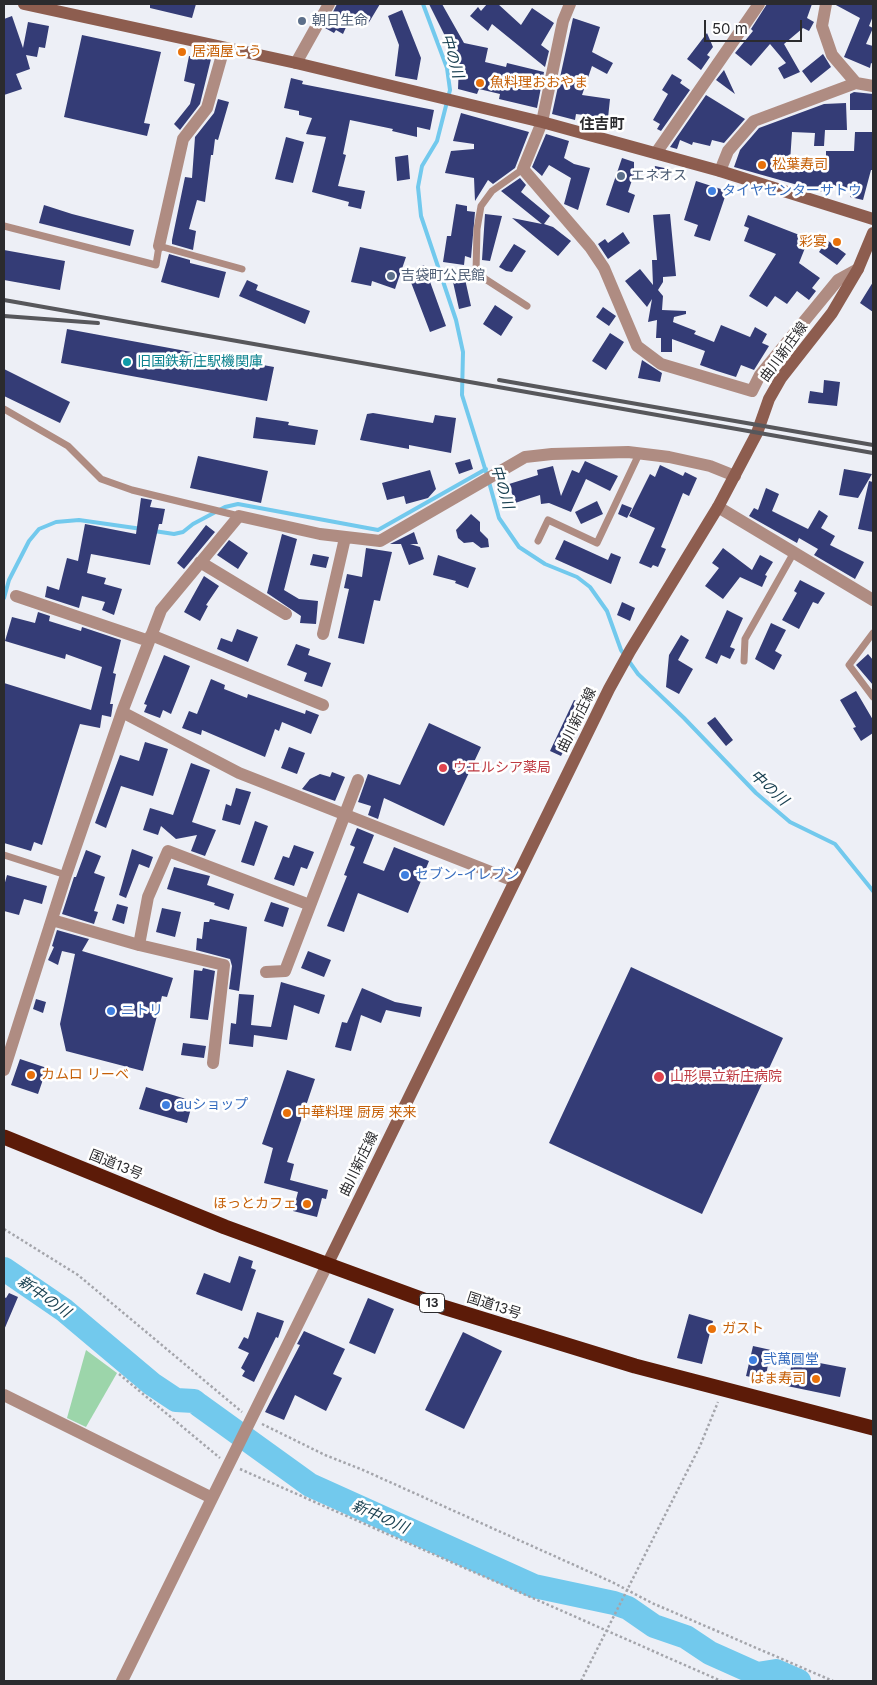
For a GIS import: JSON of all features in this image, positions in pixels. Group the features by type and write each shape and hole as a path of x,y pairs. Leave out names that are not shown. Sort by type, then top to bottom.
{"highway":[{"name":"国道13号","path":"4,1137 225,1227 326,1265 506,1328 721,1390 873,1428"}],"main road":[{"path":"24,4 296,63 542,122 656,153 873,218"},
{"name":"曲川新庄線","path":"326,1265 609,689 630,650 718,507 757,433 769,399 781,378 832,313 858,269 873,233"}],"street":[{"path":"296,63 329,4"},
{"path":"570,4 564,21 542,122 523,169 590,246 604,268 637,346 661,364 752,391 760,375 838,280 858,269"},
{"path":"656,153 759,4"},
{"path":"826,4 822,26 832,55 856,83"},
{"path":"159,246 183,139 207,108 224,48"},
{"path":"720,172 728,151 754,121 856,83 873,86"},
{"path":"4,1070 66,875 122,712 161,610 240,516 345,538 380,540 525,457 552,454 639,454 710,466 735,476"},
{"path":"718,507 793,554 873,600"},
{"path":"323,634 345,538"},
{"path":"200,562 286,614"},
{"path":"16,596 150,638 323,705"},
{"path":"122,712 240,773 514,882"},
{"path":"266,972 285,971 358,780"},
{"path":"139,945 148,897 168,851 310,905"},
{"path":"52,920 139,945 224,965 213,1063"},
{"path":"122,1681 326,1265"},
{"path":"4,1395 212,1498"}],"lane":[{"path":"523,169 492,191 481,206 477,229 476,273 527,306"},
{"path":"4,226 156,265 159,246 242,269"},
{"path":"4,409 68,446 101,479 132,490 240,516"},
{"path":"538,542 548,520 597,543 639,454"},
{"path":"744,661 745,639 793,554"},
{"path":"873,633 849,665 873,697"},
{"path":"4,855 66,875"}],"path":[{"path":"4,1229 78,1275 250,1420 317,1452 363,1470 833,1681"},
{"path":"119,1374 206,1448 606,1632 721,1681"},
{"path":"581,1681 700,1446 721,1390"}],"green space":[{"path":"86,1350 117,1373 86,1427 67,1418"}],"building":[{"path":"150,4 196,4 192,18 150,8"},
{"path":"337,4 380,4 368,24 347,25 343,34 336,30 334,33 325,28"},
{"path":"429,4 442,4 464,43 488,48 485,62 506,67 507,63 544,72 537,108 499,99 500,94 479,89 477,94 458,89 459,64"},
{"path":"487,4 498,4 521,25 532,8 554,23 541,45 549,51 545,67 492,24 488,31 470,16 478,7 481,11"},
{"path":"767,4 812,4 807,18 814,22 809,31 803,28 784,44 800,72 784,79 778,68 786,63 770,44 751,66 735,53 753,31 751,29"},
{"path":"834,4 873,4 873,16 869,26 873,28 866,44 873,46 873,64 871,63 870,68 844,57 860,18"},
{"path":"402,10 421,58 417,80 395,76 399,45 388,16"},
{"path":"12,16 23,48 28,22 49,26 45,48 39,47 37,57 26,55 30,69 16,74 22,89 4,95 4,19"},
{"path":"573,18 600,27 592,52 613,63 607,74 592,66 582,95 610,99 608,118 576,114 575,120 552,114"},
{"path":"707,33 713,47 707,55 710,57 701,70 687,59"},
{"path":"82,35 161,52 144,123 150,124 147,136 64,117"},
{"path":"823,54 831,67 811,83 802,71"},
{"path":"189,56 211,59 200,104 180,130 174,124 190,104 195,84 184,81"},
{"path":"724,70 735,94 716,80"},
{"path":"672,74 682,80 680,83 690,90 661,131 657,129 660,124 653,120 668,94 662,90"},
{"path":"291,78 303,81 302,84 434,110 430,130 417,127 417,137 392,131 393,129 350,120 343,154 346,155 338,186 365,191 361,209 348,206 349,202 312,192 326,137 306,134 312,118 299,115 299,111 284,108"},
{"path":"854,92 873,94 873,110 850,110 850,94"},
{"path":"706,95 745,119 724,143 712,140 710,146 693,142 692,145 680,140 677,149 670,147"},
{"path":"218,99 229,102 218,140 215,139 213,155 211,155 205,202 197,200 189,229 196,231 193,250 172,244 172,240 185,177 192,178 195,137 214,113"},
{"path":"846,103 847,130 825,130 824,146 814,146 815,133 792,132 790,162 826,171 826,151 854,151 855,132 873,132 873,170 871,170 863,200 850,197 852,190 829,184 826,193 734,167 740,150 759,128 824,104"},
{"path":"461,113 529,132 515,168 493,184 488,180 475,201 474,178 445,173 451,151 474,149 474,144 453,141"},
{"path":"546,134 569,141 564,158 574,164 590,168 578,210 564,204 571,178 549,165 542,176 532,167"},
{"path":"286,137 304,142 293,183 275,179"},
{"path":"408,155 410,179 397,181 395,157"},
{"path":"622,158 634,162 634,174 628,192 635,195 629,213 606,205"},
{"path":"655,166 669,169 666,179 652,175"},
{"path":"520,178 526,185 521,192 550,216 544,224 553,227 571,241 558,256 512,218 542,224 501,191"},
{"path":"696,181 727,191 710,241 694,236 698,225 684,220"},
{"path":"456,204 467,206 467,211 475,212 471,258 465,256 464,265 443,262 447,236 451,236"},
{"path":"44,205 134,230 130,246 39,223"},
{"path":"485,214 502,216 490,261 482,260"},
{"path":"670,214 676,276 663,277 663,282 658,290 663,296 662,310 686,311 686,314 674,317 673,322 696,331 694,334 714,342 721,325 750,337 755,327 767,334 762,343 769,346 754,370 741,365 736,377 700,365 705,351 672,339 672,352 661,352 661,338 656,338 657,320 648,322 652,299 647,307 625,281 640,269 653,285 652,260 657,260 653,215"},
{"path":"748,215 802,236 798,245 805,248 799,263 820,278 812,288 816,291 809,300 797,291 787,304 775,296 767,307 749,296 776,254 744,241 749,228 744,226"},
{"path":"623,232 630,243 608,259 598,244 605,239 608,243"},
{"path":"827,240 846,254 837,265 819,252"},
{"path":"514,244 526,251 512,272 506,271 499,267"},
{"path":"360,247 406,257 395,289 372,281 371,286 351,282"},
{"path":"4,250 65,261 60,290 4,280"},
{"path":"169,254 190,260 190,263 226,272 219,298 161,282"},
{"path":"424,265 446,326 430,332 407,272"},
{"path":"465,279 471,306 459,309 453,282"},
{"path":"247,280 258,285 256,290 310,311 305,324 239,296"},
{"path":"873,282 873,312 860,303"},
{"path":"495,305 513,317 501,336 483,324"},
{"path":"603,307 616,316 609,326 596,317"},
{"path":"67,329 202,354 212,359 213,356 274,367 267,401 61,363"},
{"path":"610,333 624,342 606,370 592,361"},
{"path":"642,360 662,373 660,382 638,378"},
{"path":"4,369 70,402 60,423 4,396"},
{"path":"824,380 840,382 837,406 808,403 810,391 823,393"},
{"path":"373,413 433,423 435,415 456,418 451,453 409,445 409,449 360,440 367,414"},
{"path":"256,417 289,422 288,425 318,430 315,445 253,438"},
{"path":"198,456 268,471 261,503 190,488"},
{"path":"470,459 473,469 459,474 455,463"},
{"path":"585,461 618,476 610,491 586,479 571,512 549,503 541,504 540,495 515,503 509,484 538,475 537,470 553,466 561,496 572,470 579,473"},
{"path":"660,465 683,476 685,472 697,478 689,496 683,493 661,547 666,549 658,567 653,565 651,568 639,563 655,528 629,516 650,474 655,477"},
{"path":"844,469 872,474 858,498 839,495"},
{"path":"430,470 436,489 428,498 406,504 404,496 387,500 382,483"},
{"path":"869,481 873,482 873,532 858,529"},
{"path":"766,488 779,494 772,511 808,529 819,510 828,516 821,528 835,536 830,545 864,562 855,579 814,555 818,549 799,538 797,543 749,516 754,508 758,510"},
{"path":"141,498 152,500 150,507 165,509 162,524 159,524 150,565 91,554 87,573 106,578 104,584 122,589 114,615 102,610 105,602 82,596 79,608 45,597 47,586 59,590 67,558 78,561 85,524 136,534"},
{"path":"597,501 603,514 581,524 575,512"},
{"path":"622,504 632,508 627,518 618,514"},
{"path":"471,514 480,522 480,531 488,539 489,547 481,548 473,542 464,543 458,538 456,530"},
{"path":"206,525 215,532 184,569 177,563"},
{"path":"414,532 418,544 410,544 420,547 424,559 409,565 401,544 390,544"},
{"path":"282,534 297,539 284,590 299,599 318,601 316,624 300,623 301,616 267,593"},
{"path":"229,540 248,553 238,569 217,555"},
{"path":"564,540 608,560 611,553 621,557 611,584 555,559"},
{"path":"366,548 392,552 380,601 374,600 364,644 338,638 349,589 344,588 347,574 362,577"},
{"path":"723,548 752,570 760,555 773,562 765,575 767,576 762,587 740,577 723,599 705,586 719,568 712,563"},
{"path":"313,554 329,557 326,568 310,565"},
{"path":"438,555 476,568 468,588 455,583 456,581 433,575"},
{"path":"204,576 219,586 206,605 208,606 200,621 184,612"},
{"path":"800,580 825,593 818,604 813,602 799,629 782,620 797,593 794,591"},
{"path":"622,602 635,608 630,621 617,615"},
{"path":"727,610 743,618 730,647 735,649 730,659 721,655 717,664 705,658"},
{"path":"38,612 50,616 49,621 81,631 82,627 121,640 113,673 116,674 110,704 113,704 111,717 102,715 100,728 80,724 42,845 34,842 31,851 4,843 4,683 91,710 102,667 66,654 65,659 5,641 12,617 35,623"},
{"path":"771,623 786,630 775,651 782,655 774,670 755,659"},
{"path":"237,629 258,637 248,662 217,649 221,638 232,642"},
{"path":"681,635 689,640 678,660 693,669 679,694 666,687 669,655"},
{"path":"296,644 310,649 308,655 331,663 322,687 304,681 307,673 287,665"},
{"path":"868,654 873,660 873,685 856,665"},
{"path":"164,655 190,666 171,714 163,710 160,718 144,712 147,705 144,704"},
{"path":"211,679 225,685 224,689 247,698 248,694 305,714 306,710 319,715 311,734 282,722 279,731 275,729 265,757 202,730 201,735 182,728 189,711 197,714"},
{"path":"856,691 873,720 873,733 861,741 853,728 856,727 840,700"},
{"path":"583,695 592,699 569,750 565,748 561,756 550,751 574,700 579,702"},
{"path":"715,717 733,740 726,746 707,723"},
{"path":"429,723 481,747 444,826 384,798 378,819 368,815 371,806 358,802 368,774 400,785"},
{"path":"145,742 168,749 153,796 121,786 106,828 95,823 120,755 139,761"},
{"path":"289,747 305,753 297,774 281,768"},
{"path":"191,763 210,770 192,822 216,830 205,856 191,851 197,835 176,839 161,826 158,835 143,830 150,808 173,815"},
{"path":"332,772 345,777 335,801 302,789 310,779 320,774 330,777"},
{"path":"236,788 251,792 240,825 222,820 226,804 231,806"},
{"path":"255,821 268,826 254,866 241,862"},
{"path":"357,828 374,835 363,863 384,871 394,847 429,861 408,913 358,893 344,932 327,926 347,876 344,875 355,847 350,845"},
{"path":"294,845 314,852 307,869 301,867 294,886 274,879 283,856 289,858"},
{"path":"132,849 153,857 149,868 139,864 126,898 119,895"},
{"path":"86,850 101,856 94,873 105,877 94,911 98,912 94,924 62,914 74,877 76,877"},
{"path":"174,867 210,876 207,885 234,894 229,910 214,905 215,903 167,889"},
{"path":"7,875 47,886 42,904 24,899 19,915 4,911 4,886"},
{"path":"271,902 289,908 283,927 264,921"},
{"path":"117,904 128,907 124,924 112,920"},
{"path":"162,908 181,912 175,937 156,932"},
{"path":"210,919 247,927 239,991 229,989 232,966 230,959 196,950 197,938 202,939 204,922 209,922"},
{"name":"ニトリ","path":"57,930 89,939 82,951 173,978 167,997 162,996 143,1071 66,1051 60,1024 75,954 62,951 58,965 48,960 54,947 52,946"},
{"path":"308,951 331,960 324,977 301,968"},
{"path":"631,967 783,1038 702,1214 549,1143"},
{"path":"203,968 215,971 208,1020 190,1018 194,970 202,971"},
{"path":"281,982 325,995 319,1014 294,1005 287,1040 254,1035 253,1047 229,1044 231,1023 236,1024 239,994 254,995 251,1025 271,1027"},
{"path":"362,988 395,1002 422,1007 420,1017 386,1010 381,1023 361,1015 351,1051 335,1047 342,1022 347,1023"},
{"path":"36,999 46,1002 43,1013 33,1009"},
{"path":"183,1043 206,1046 204,1058 181,1055"},
{"path":"20,1059 47,1068 38,1094 11,1085"},
{"path":"287,1070 315,1079 287,1162 294,1164 290,1180 328,1190 326,1199 322,1198 317,1217 293,1211 298,1192 264,1183 273,1148 262,1144"},
{"name":"auショップ","path":"146,1087 193,1101 187,1123 139,1109"},
{"path":"239,1256 253,1261 251,1268 256,1270 242,1311 196,1294 204,1273 230,1283"},
{"path":"9,1293 18,1297 4,1330 4,1297 6,1298"},
{"path":"368,1298 394,1309 375,1354 349,1343"},
{"path":"257,1312 284,1321 278,1338 276,1337 254,1382 242,1376 245,1371 241,1368 249,1353 238,1348 244,1337 248,1339"},
{"path":"689,1314 713,1321 702,1364 677,1358"},
{"path":"304,1331 345,1349 333,1374 342,1378 326,1411 295,1395 284,1420 265,1412 300,1345 297,1344"},
{"path":"463,1332 502,1351 464,1429 425,1410"},
{"path":"753,1346 771,1350 765,1380 746,1376"},
{"path":"793,1358 846,1368 840,1397 787,1386"}],"waterway":[{"name":"中の川","path":"423,4 447,68 450,90 437,141 422,166 418,187 421,216 456,320 463,352 462,395 487,475"},
{"path":"154,531 174,534 183,532 193,524 225,507 238,504 378,530 486,469"},
{"name":"中の川","path":"489,482 499,518 519,547 545,564 577,577 590,587 607,611 621,650 638,674 684,718 756,793 790,822 835,844 873,891"},
{"path":"4,598 9,580 29,541 39,529 56,522 79,520 142,529"},
{"name":"新中の川","path":"4,1269 64,1310 152,1384 176,1400 194,1401 310,1485 534,1586 614,1603 628,1608 654,1626 686,1637 710,1653 757,1674 776,1671 799,1681"}],"railway":[{"path":"4,300 873,453"},
{"path":"4,316 98,323"},
{"path":"499,380 873,445"}],"place":[{"name":"朝日生命","path":"302,21"},
{"name":"居酒屋こう","path":"182,52"},
{"name":"魚料理おおやま","path":"480,83"},
{"name":"松葉寿司","path":"762,165"},
{"name":"エネオス","path":"621,176"},
{"name":"タイヤセンターサトウ","path":"712,191"},
{"name":"彩宴","path":"837,242"},
{"name":"吉袋町公民館","path":"391,276"},
{"name":"旧国鉄新庄駅機関庫","path":"127,362"},
{"name":"ウエルシア薬局","path":"443,768"},
{"name":"セブン-イレブン","path":"405,875"},
{"name":"ニトリ","path":"111,1011"},
{"name":"カムロ リーベ","path":"31,1075"},
{"name":"山形県立新庄病院","path":"659,1077"},
{"name":"auショップ","path":"166,1105"},
{"name":"中華料理 厨房 来来","path":"287,1113"},
{"name":"ほっとカフェ","path":"307,1204"},
{"name":"ガスト","path":"712,1329"},
{"name":"弐萬圓堂","path":"753,1360"},
{"name":"はま寿司","path":"816,1379"}],"district":[{"name":"住吉町","path":"602,124"}]}
